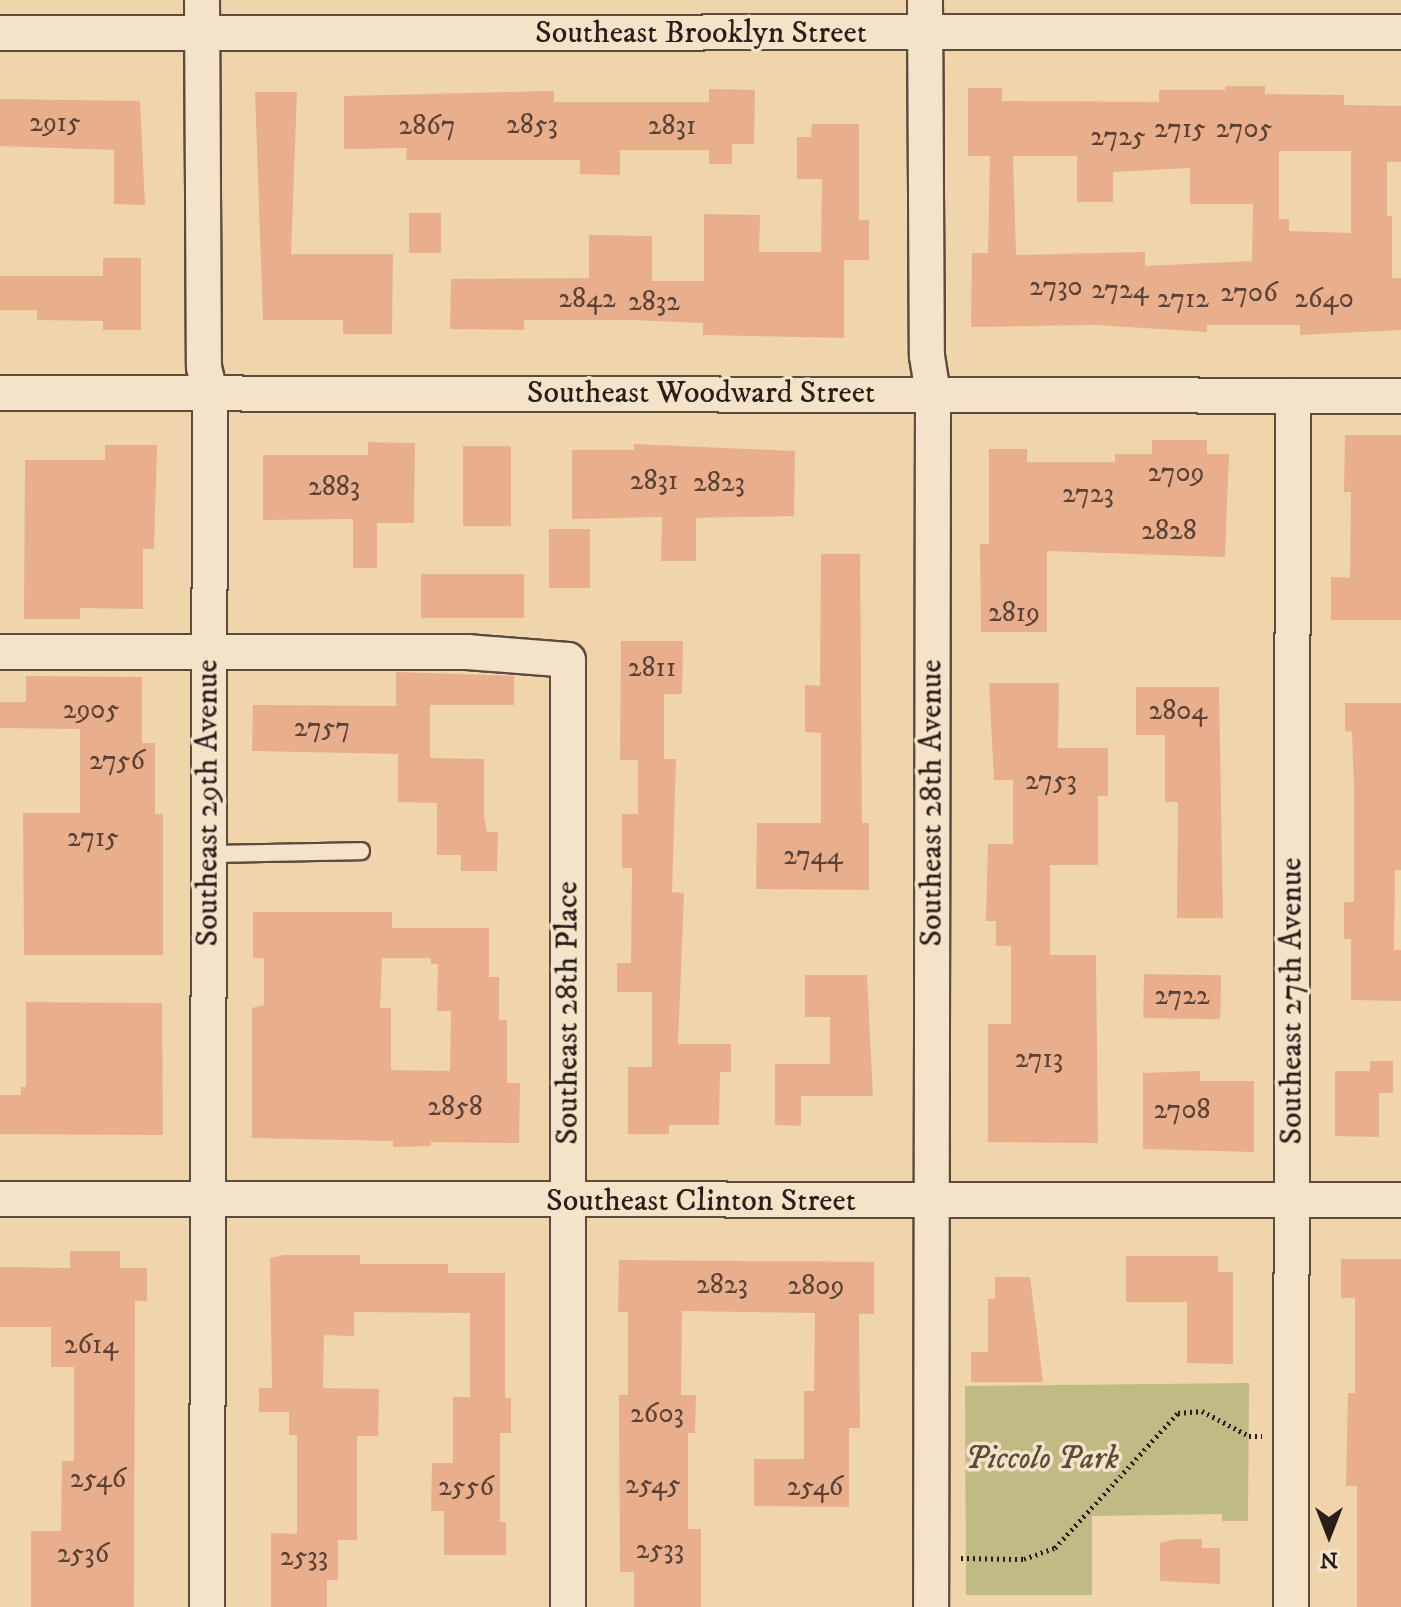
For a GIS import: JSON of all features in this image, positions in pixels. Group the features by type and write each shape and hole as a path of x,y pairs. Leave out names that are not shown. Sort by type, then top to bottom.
{"street":[{"name":"Southeast Brooklyn Street","path":"0,33 202,17 926,16 1401,32"},
{"name":"Southeast 28th Avenue","path":"926,16 927,356 933,393 931,1607"},
{"name":"Southeast 29th Avenue","path":"202,17 204,367 210,394 207,1607"},
{"name":"Southeast Woodward Street","path":"0,393 1401,396"},
{"name":"Southeast 27th Avenue","path":"1291,1607 1293,396"},
{"path":"0,652 207,652"},
{"name":"Southeast 28th Place","path":"207,652 467,652 568,660 568,1607"},
{"name":"Southeast Clinton Street","path":"0,1199 1401,1200"}],"lane":[{"path":"208,854 361,851"}],"path":[{"path":"931,1557 1042,1555 1064,1539 1168,1420 1187,1410 1202,1411 1249,1436 1291,1438"}],"green space":[{"name":"Piccolo Park","path":"1249,1383 1248,1521 1222,1521 1222,1514 1092,1516 1092,1595 966,1595 965,1386"}],"building":[{"path":"1225,86 1265,86 1265,94 1344,95 1344,105 1401,106 1401,162 1387,162 1387,216 1392,216 1392,278 1401,278 1401,330 1300,335 1300,325 1207,325 1207,332 1096,325 971,327 972,253 988,253 990,156 968,156 968,88 1002,88 1002,101 1159,102 1159,90 1225,90","holes":["1279,151 1351,151 1351,233 1289,231 1289,219 1279,219","1013,156 1077,156 1077,202 1113,202 1113,172 1190,168 1190,204 1253,204 1252,261 1145,266 1145,252 1016,255"]},
{"path":"709,89 755,90 754,144 732,144 732,164 709,164 709,150 620,150 620,175 580,174 580,160 406,160 407,148 344,149 344,96 554,91 554,102 709,102"},
{"path":"255,92 297,92 291,254 393,254 392,334 343,334 343,320 263,320"},
{"path":"0,99 140,101 145,205 114,204 114,150 0,146"},
{"path":"812,124 859,124 859,220 869,220 869,260 844,260 844,338 703,335 703,323 632,320 524,320 524,330 450,329 451,279 589,278 589,235 652,236 652,281 704,281 704,214 760,215 759,252 821,252 822,179 797,179 797,137 811,137"},
{"path":"409,213 441,213 441,253 409,253"},
{"path":"103,258 141,258 141,330 103,330 103,321 37,320 37,310 0,310 0,276 103,276"},
{"path":"1345,435 1401,435 1401,620 1331,620 1331,577 1350,578 1351,492 1344,492"},
{"path":"1152,440 1207,440 1207,454 1229,454 1225,557 1047,551 1047,632 981,632 980,544 989,544 989,449 1027,449 1027,462 1115,462 1115,454 1152,454"},
{"path":"368,442 415,443 414,523 377,523 377,568 353,568 353,519 263,520 263,455 368,455"},
{"path":"634,444 795,451 794,516 696,518 696,561 661,561 662,517 572,519 572,450 634,450"},
{"path":"105,445 157,445 154,549 143,549 143,609 80,608 80,619 24,619 25,460 105,460"},
{"path":"463,446 511,446 511,526 463,526"},
{"path":"549,529 590,529 590,588 549,588"},
{"path":"821,554 860,554 862,823 869,823 869,890 756,889 757,823 821,823 821,733 805,732 805,685 820,686"},
{"path":"421,574 524,574 524,618 421,618"},
{"path":"621,641 683,641 682,694 664,694 664,759 676,759 672,892 684,893 678,1044 731,1044 731,1072 720,1072 719,1125 669,1125 669,1134 628,1134 628,1067 652,1067 652,992 617,992 617,963 631,963 632,868 622,868 622,814 638,814 638,760 620,760"},
{"path":"396,672 514,676 514,705 430,705 430,758 484,759 484,816 487,832 498,832 497,871 461,871 461,855 437,855 437,803 398,802 398,754 252,751 253,705 396,706"},
{"path":"26,676 142,677 142,743 155,743 155,814 163,814 163,955 24,955 23,813 80,813 80,729 0,728 0,702 26,702"},
{"path":"989,683 1059,683 1058,748 1108,748 1108,796 1098,796 1098,865 1050,865 1050,955 1096,955 1098,1143 988,1142 988,1024 1011,1024 1011,946 996,946 996,921 986,921 988,844 1013,844 1013,780 994,780"},
{"path":"1136,687 1219,687 1223,918 1177,918 1178,802 1165,802 1165,735 1136,735"},
{"path":"1345,703 1401,703 1401,870 1395,870 1394,950 1401,950 1401,1001 1351,1000 1351,939 1344,939 1344,902 1354,902 1354,789 1352,732 1345,731"},
{"path":"253,912 392,912 392,928 489,928 489,977 499,977 499,1020 507,1020 507,1083 520,1083 519,1143 431,1142 431,1146 393,1147 393,1141 252,1138 252,1008 264,1005 264,958 253,958","holes":["382,958 431,958 431,964 438,964 437,1011 451,1011 450,1071 391,1070 391,1008 380,1008"]},
{"path":"1144,974 1221,975 1220,1019 1143,1018"},
{"path":"805,975 867,975 873,1096 801,1096 801,1126 775,1125 775,1064 830,1064 830,1017 805,1017"},
{"path":"26,1002 162,1003 163,1135 0,1134 0,1095 21,1095 21,1087 26,1087"},
{"path":"1370,1061 1393,1061 1393,1093 1379,1093 1379,1137 1335,1136 1335,1071 1370,1071"},
{"path":"1200,1071 1200,1081 1254,1081 1254,1152 1143,1149 1143,1073"},
{"path":"70,1251 120,1251 120,1268 147,1268 147,1301 135,1301 134,1607 31,1607 31,1531 61,1531 62,1461 74,1461 74,1367 51,1367 51,1327 0,1327 0,1267 70,1268"},
{"path":"284,1255 360,1255 360,1264 448,1264 448,1273 505,1273 505,1398 511,1398 511,1433 500,1433 500,1522 506,1522 506,1555 444,1555 444,1511 431,1511 432,1463 453,1463 453,1397 470,1397 470,1313 354,1312 354,1336 324,1335 323,1388 379,1389 378,1436 357,1436 357,1540 338,1540 338,1580 327,1580 327,1607 271,1607 271,1533 297,1534 297,1435 289,1435 289,1412 259,1412 259,1388 272,1388 270,1258"},
{"path":"1126,1256 1218,1256 1218,1272 1233,1272 1233,1364 1187,1363 1187,1302 1126,1302"},
{"path":"1341,1259 1401,1259 1401,1607 1357,1607 1357,1486 1346,1486 1348,1393 1355,1393 1355,1298 1341,1298"},
{"path":"619,1260 874,1262 874,1314 859,1314 860,1428 849,1428 849,1507 754,1506 754,1459 804,1459 804,1391 814,1391 815,1313 682,1311 681,1395 696,1395 695,1433 688,1433 688,1529 701,1529 701,1607 634,1607 634,1572 620,1572 619,1395 628,1395 628,1312 618,1312"},
{"path":"995,1277 1030,1277 1043,1382 971,1382 971,1352 988,1352 988,1299 995,1299"},
{"path":"1176,1539 1202,1539 1202,1548 1220,1548 1220,1584 1160,1581 1160,1543"}]}
